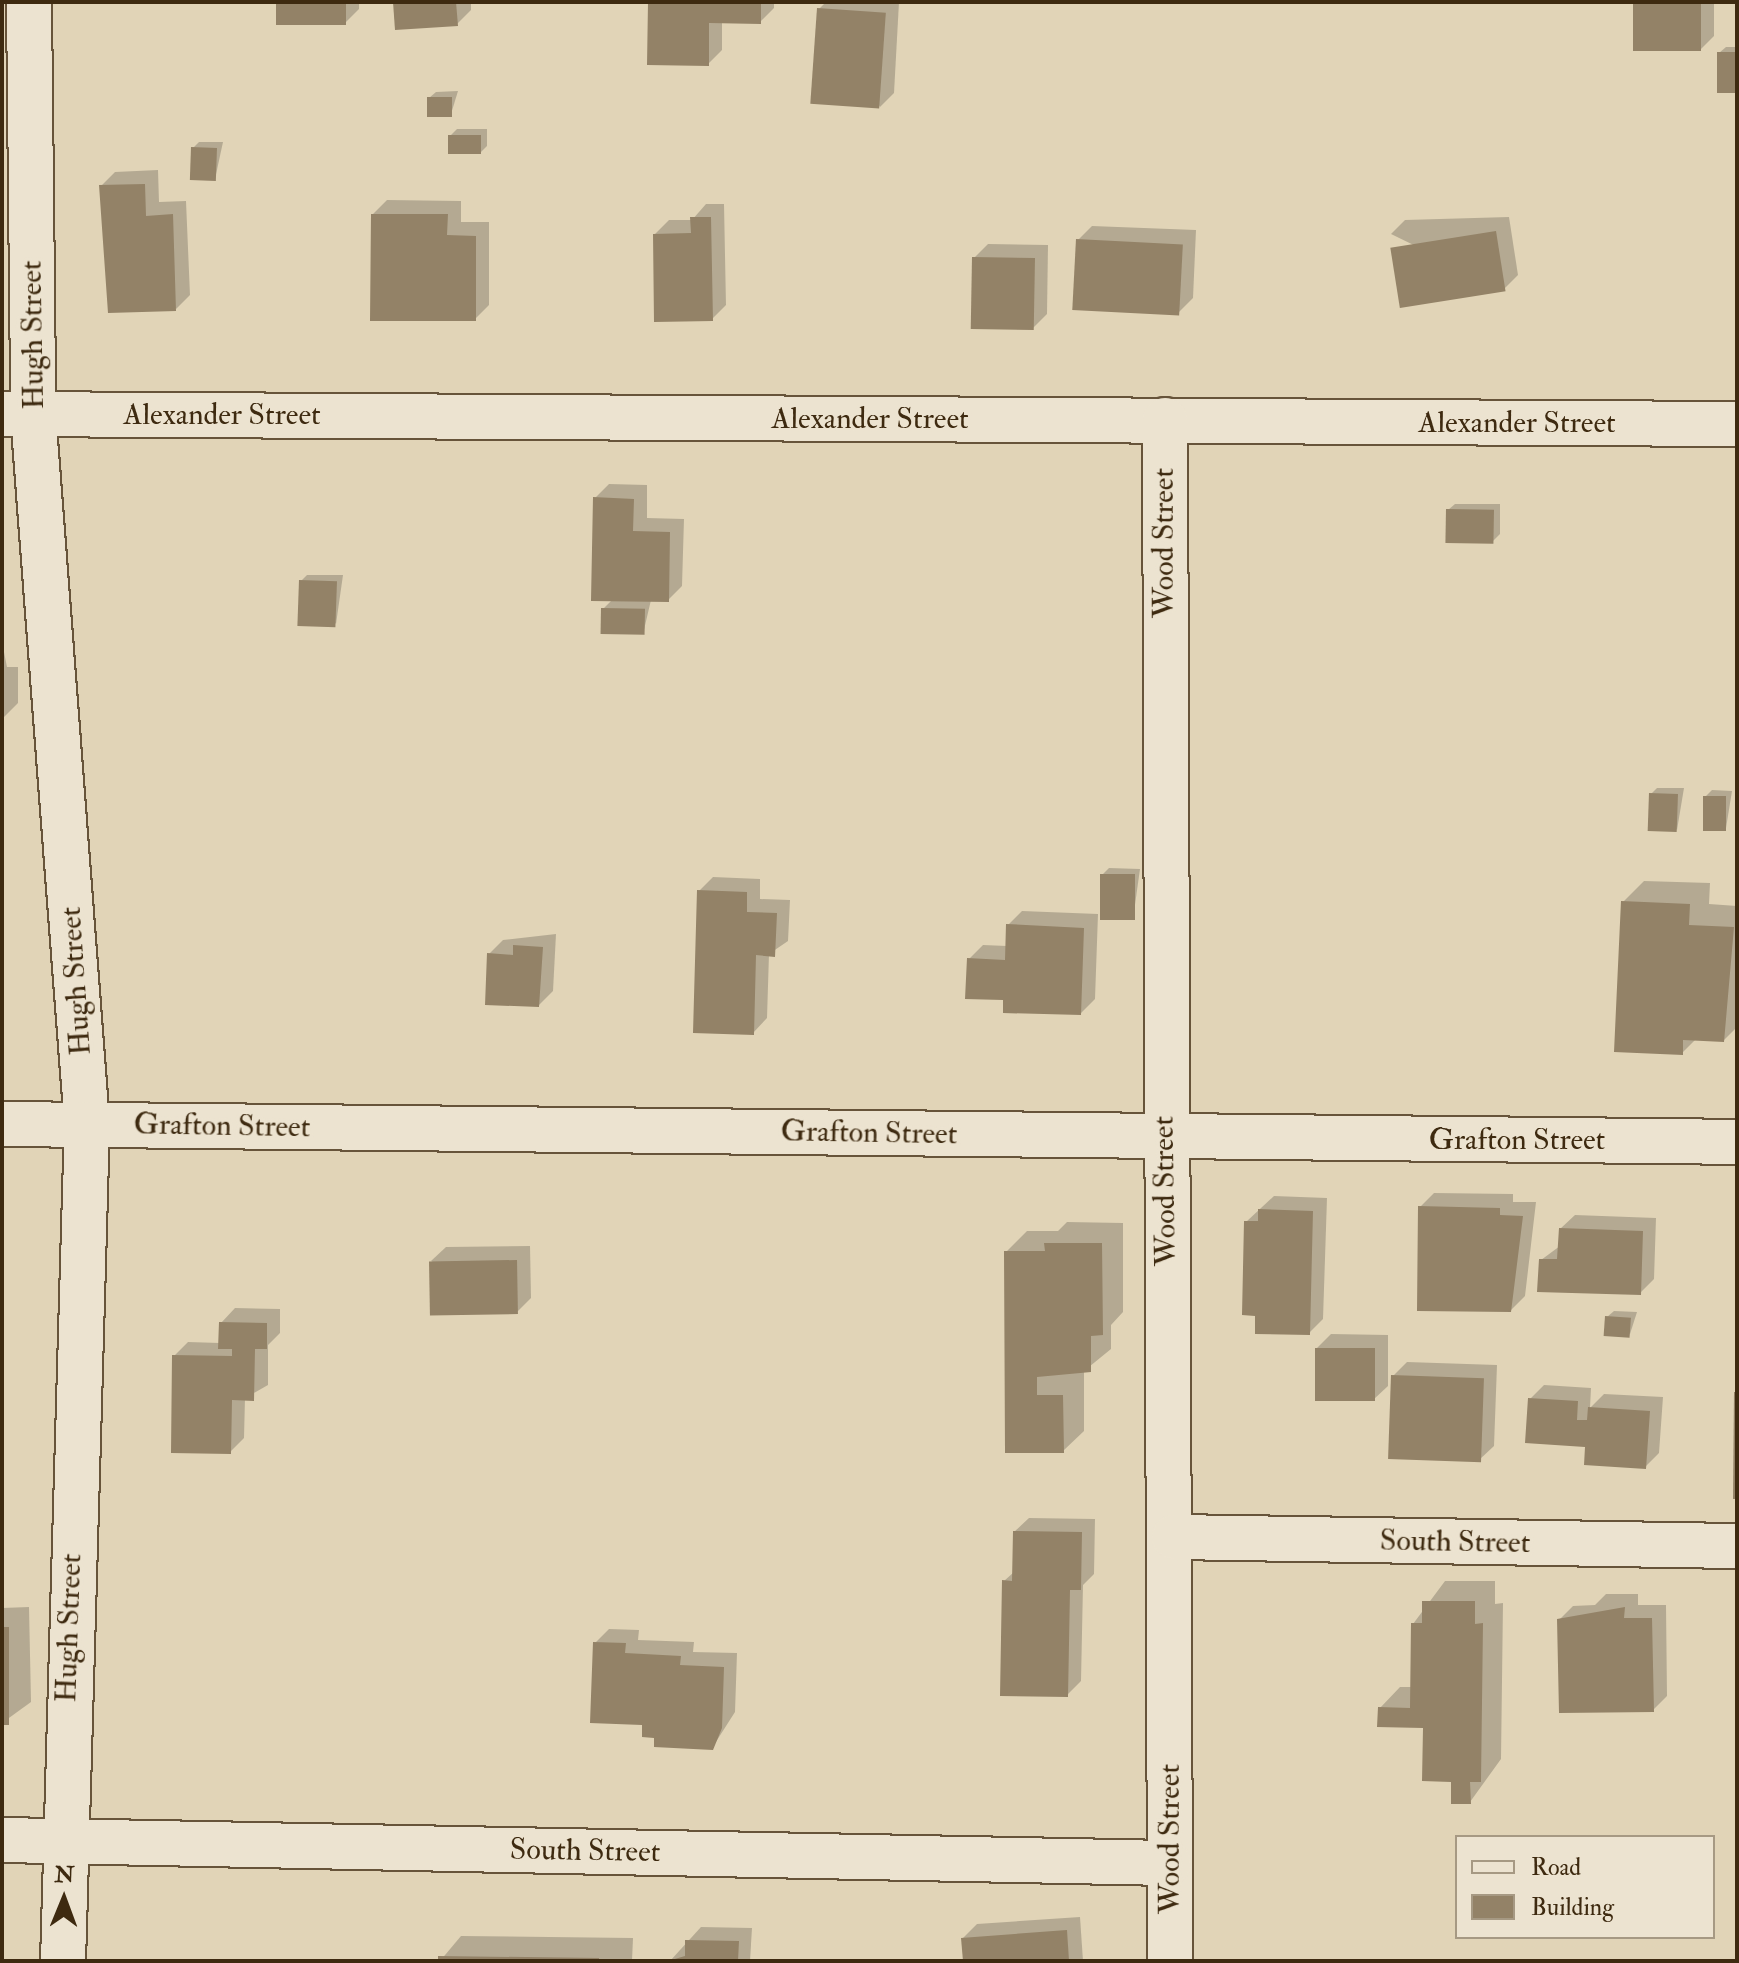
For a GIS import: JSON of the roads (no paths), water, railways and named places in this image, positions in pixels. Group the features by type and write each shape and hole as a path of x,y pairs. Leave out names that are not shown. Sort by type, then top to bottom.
{"street":[{"name":"Hugh Street","path":"29,2 18,414 87,1124 62,1841 63,1961"},
{"name":"Alexander Street","path":"18,414 1737,424"},
{"name":"Wood Street","path":"1165,420 1163,1137 1174,1537 1170,1961"},
{"name":"Grafton Street","path":"2,1124 1737,1142"},
{"name":"South Street","path":"1174,1537 1737,1546"},
{"name":"South Street","path":"2,1840 1169,1863"}]}
